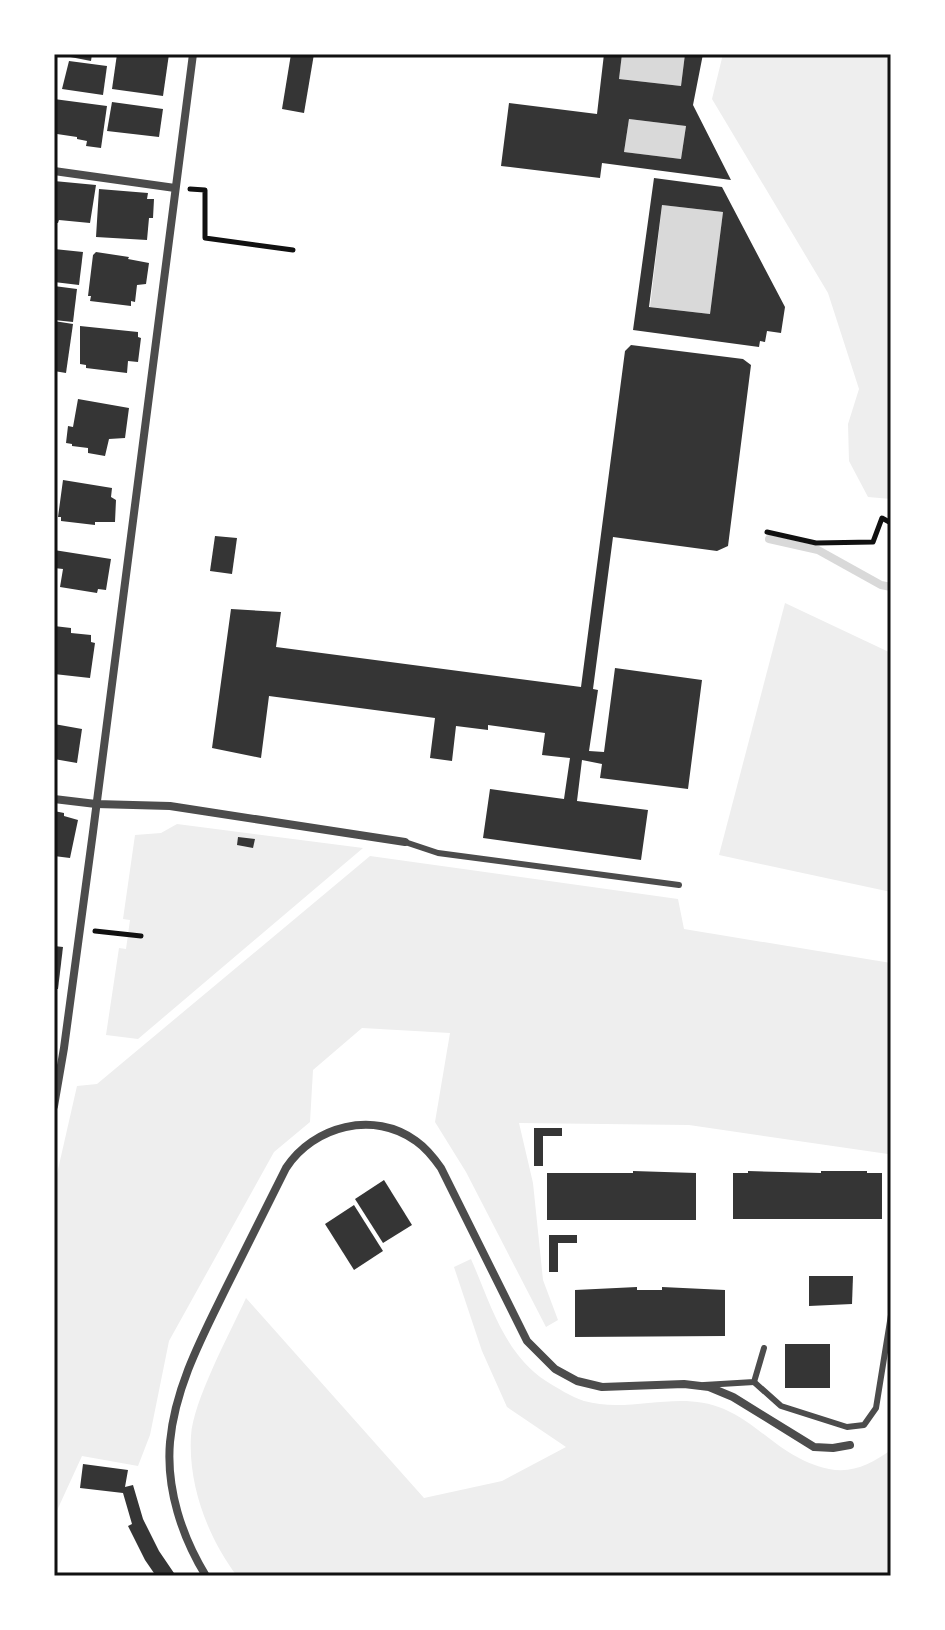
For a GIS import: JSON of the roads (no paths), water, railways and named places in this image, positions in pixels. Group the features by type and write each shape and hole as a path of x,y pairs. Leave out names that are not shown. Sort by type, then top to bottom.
{"street":[{"path":"54,1106 193,54"},
{"path":"54,171 175,188"},
{"path":"54,799 96,804 170,806 405,842"},
{"path":"206,1576 184,1534 171,1475 170,1441 178,1400 198,1345 286,1168 315,1138 347,1126 381,1126 416,1140 430,1154 441,1168 527,1341 555,1369 577,1381 602,1387 697,1385 733,1397 814,1447 850,1445"}],"lane":[{"path":"405,842 438,853 679,885"},
{"path":"697,1385 754,1382 781,1406 847,1427 864,1425 876,1408 891,1315"},
{"path":"754,1382 764,1348"}],"waterway":[{"path":"769,539 818,550 881,585 891,587"}]}
